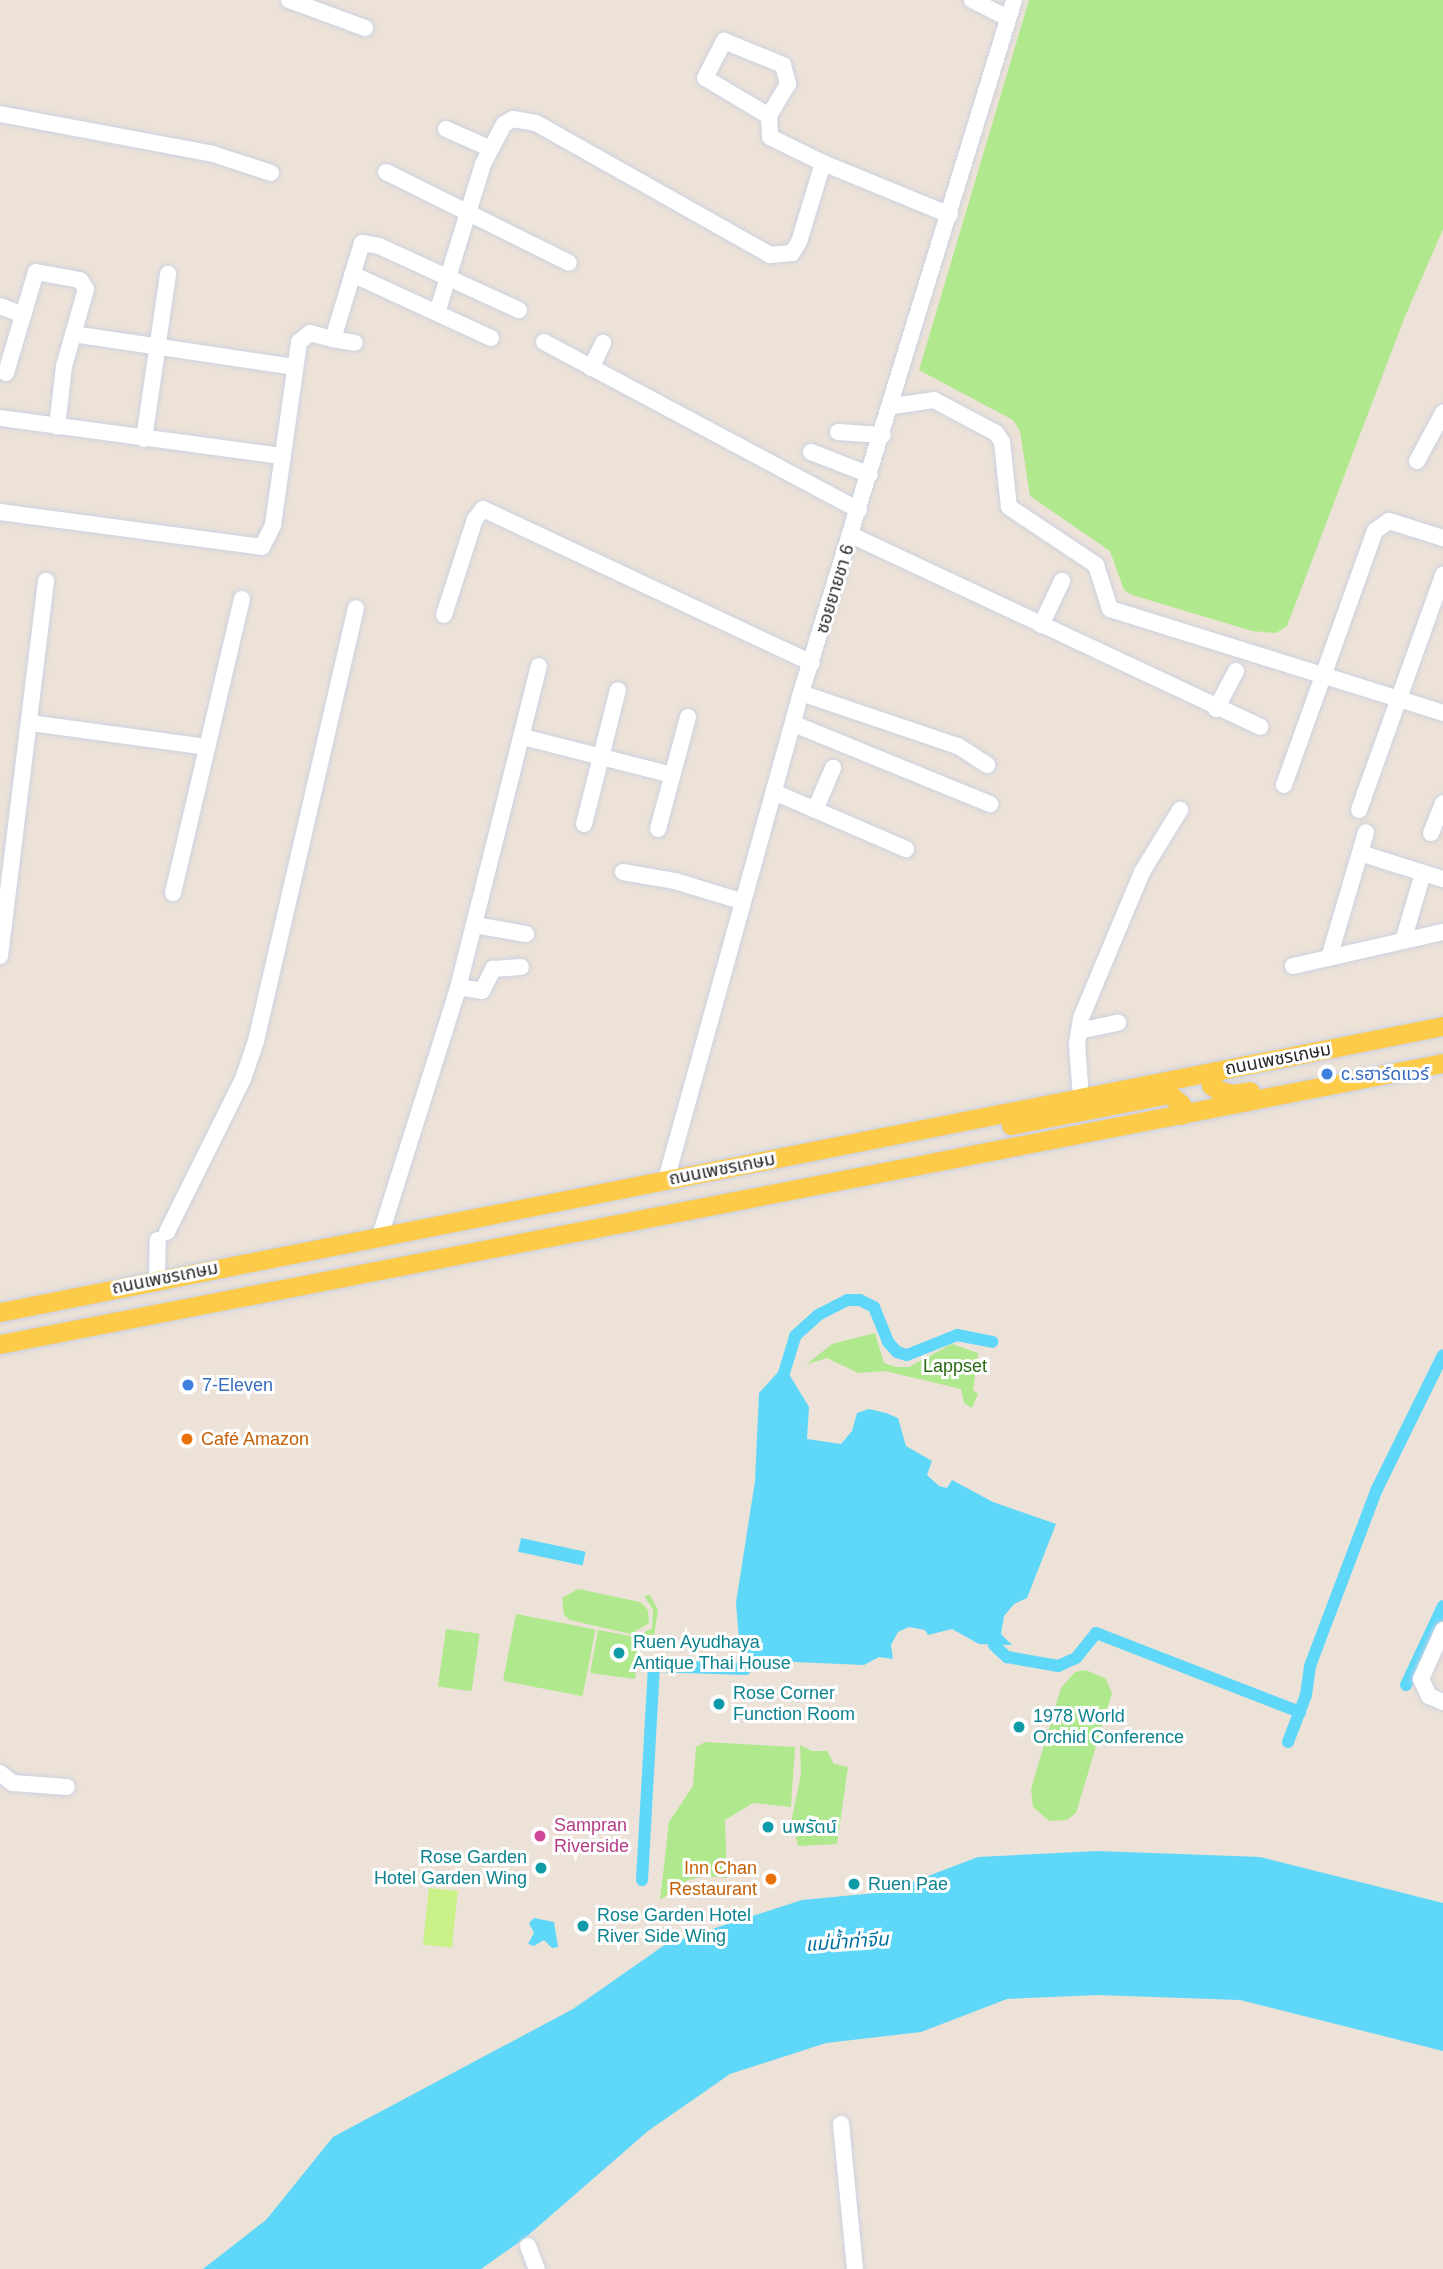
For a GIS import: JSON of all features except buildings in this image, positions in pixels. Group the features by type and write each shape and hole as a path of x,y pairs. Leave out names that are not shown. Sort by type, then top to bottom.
{"main road":[{"name":"ถนนเพชรเกษม","path":"0,1312 1443,1026"},
{"name":"ถนนเพชรเกษม","path":"0,1344 1443,1063"},
{"path":"1215,1071 1212,1085 1232,1094 1354,1071 1373,1077"},
{"path":"955,1124 960,1130 988,1129 1169,1094 1181,1104 1181,1115"}],"street":[{"path":"972,0 1008,19"},
{"name":"ซอยยายชา 6","path":"666,1180 741,901 801,693 893,406 1014,0"},
{"path":"292,1 365,28"},
{"path":"768,116 705,78 724,41 783,65 789,74 788,84 768,116 770,137 823,163 950,215"},
{"path":"0,114 213,154 271,173"},
{"path":"437,313 489,148 504,124 513,119 536,123 770,255 792,253 799,242 823,163"},
{"path":"446,129 489,148"},
{"path":"386,172 468,210 569,263"},
{"path":"333,339 359,248 370,242 519,310"},
{"path":"6,373 36,272 80,280 86,289 59,387 57,426"},
{"path":"144,439 168,274"},
{"path":"352,274 491,338"},
{"path":"0,306 23,315"},
{"path":"73,334 294,367"},
{"path":"0,512 262,547 273,525 294,367 303,334 355,343"},
{"path":"544,342 859,510"},
{"path":"591,368 603,343"},
{"path":"893,406 934,400 996,433 1002,442 1009,506 1096,565 1110,609 1324,672 1443,713"},
{"path":"1418,461 1443,413"},
{"path":"0,418 282,456"},
{"path":"838,432 883,435"},
{"path":"811,452 870,475"},
{"path":"444,615 475,519 483,509 812,663"},
{"path":"1284,785 1379,526 1398,522 1443,538"},
{"path":"851,535 1259,727"},
{"path":"1359,810 1443,575"},
{"path":"0,956 46,581"},
{"path":"1041,625 1062,582"},
{"path":"173,894 242,598"},
{"path":"162,1278 163,1236 243,1079 256,1041 356,608"},
{"path":"380,1236 458,988 523,737 538,666"},
{"path":"1216,709 1236,671"},
{"path":"584,824 618,690"},
{"path":"801,693 958,746 987,765"},
{"path":"658,829 688,717"},
{"path":"30,723 207,747"},
{"path":"794,724 990,804"},
{"path":"523,737 601,754 672,775"},
{"path":"815,810 833,768"},
{"path":"774,792 906,849"},
{"path":"1432,833 1443,803"},
{"path":"1080,1098 1079,1031 1099,970 1142,872 1180,810"},
{"path":"1329,958 1366,832"},
{"path":"1360,853 1443,879"},
{"path":"623,872 674,881 741,901"},
{"path":"1403,941 1423,873"},
{"path":"475,925 526,934"},
{"path":"1293,966 1443,932"},
{"path":"458,988 482,991 493,969 521,967"},
{"path":"1079,1031 1118,1023"},
{"path":"1443,1630 1421,1679 1429,1696 1443,1702"},
{"path":"0,1773 13,1783 67,1787"},
{"path":"841,2124 855,2269"},
{"path":"528,2246 537,2269"}],"green space":[{"path":"1029,0 1443,0 1443,229 1404,319 1287,626 1276,633 1252,631 1132,595 1124,590 1110,551 1030,496 1020,431 1013,420 919,370"},
{"name":"Lappset","path":"875,1333 884,1363 896,1367 909,1367 952,1344 978,1353 973,1390 978,1394 972,1408 964,1403 961,1389 885,1371 858,1373 827,1358 807,1364 832,1344"},
{"path":"578,1589 640,1602 648,1610 649,1623 631,1634 570,1620 564,1615 562,1598"},
{"path":"650,1595 658,1610 652,1649 639,1648 635,1679 590,1673 598,1630 636,1637 652,1628 653,1609 644,1596"},
{"path":"516,1614 596,1629 583,1696 503,1681"},
{"path":"446,1629 480,1634 472,1691 438,1686"},
{"path":"1086,1670 1106,1679 1112,1693 1076,1813 1067,1820 1049,1821 1033,1807 1031,1789 1061,1688 1075,1672"},
{"path":"705,1742 795,1747 791,1807 753,1803 725,1820 727,1878 705,1876 688,1880 660,1900 669,1822 693,1786 696,1747"},
{"path":"800,1745 812,1751 827,1751 834,1764 848,1767 837,1844 798,1846 792,1818 801,1774"},
{"path":"429,1888 458,1891 452,1948 423,1945"}],"water":[{"path":"779,1371 789,1374 809,1407 807,1439 841,1444 852,1431 857,1413 869,1409 886,1413 898,1418 906,1446 932,1461 927,1475 939,1486 947,1488 952,1480 993,1502 1056,1524 1027,1598 1014,1604 1004,1616 1001,1634 1012,1645 979,1644 952,1629 928,1635 925,1630 909,1627 898,1632 891,1645 893,1659 879,1657 864,1665 771,1661 740,1652 736,1603 755,1481 759,1393"},
{"path":"521,1538 586,1552 583,1565 518,1552"},
{"name":"แม่น้ำท่าจีน","path":"1098,1851 1260,1857 1443,1903 1443,2051 1240,2000 1098,1995 1007,1999 921,2032 826,2043 730,2074 648,2131 525,2238 481,2269 203,2269 266,2220 333,2137 573,2009 666,1944 802,1900 886,1892 978,1857"},
{"path":"534,1918 554,1922 558,1947 552,1948 544,1940 534,1946 528,1944 534,1933 529,1923"}],"waterway":[{"path":"784,1373 795,1336 818,1315 847,1300 860,1300 874,1307 888,1342 897,1352 907,1355 957,1335 992,1342"},
{"path":"1288,1742 1306,1695 1310,1666 1377,1489 1443,1355"},
{"path":"1406,1685 1443,1606"},
{"path":"994,1645 1007,1657 1058,1666 1076,1658 1096,1633 1300,1712"},
{"path":"642,1880 654,1666 745,1669 754,1656"}],"place":[{"name":"c.sฮาร์ดแวร์","path":"1327,1074"},
{"name":"7-Eleven","path":"188,1385"},
{"name":"Café Amazon","path":"187,1439"},
{"name":"Ruen Ayudhaya Antique Thai House","path":"619,1653"},
{"name":"Rose Corner Function Room","path":"719,1704"},
{"name":"1978 World Orchid Conference","path":"1019,1727"},
{"name":"นพรัตน์","path":"768,1827"},
{"name":"Sampran Riverside","path":"540,1836"},
{"name":"Rose Garden Hotel Garden Wing","path":"541,1868"},
{"name":"Inn Chan Restaurant","path":"771,1879"},
{"name":"Ruen Pae","path":"854,1884"},
{"name":"Rose Garden Hotel River Side Wing","path":"583,1926"}]}
